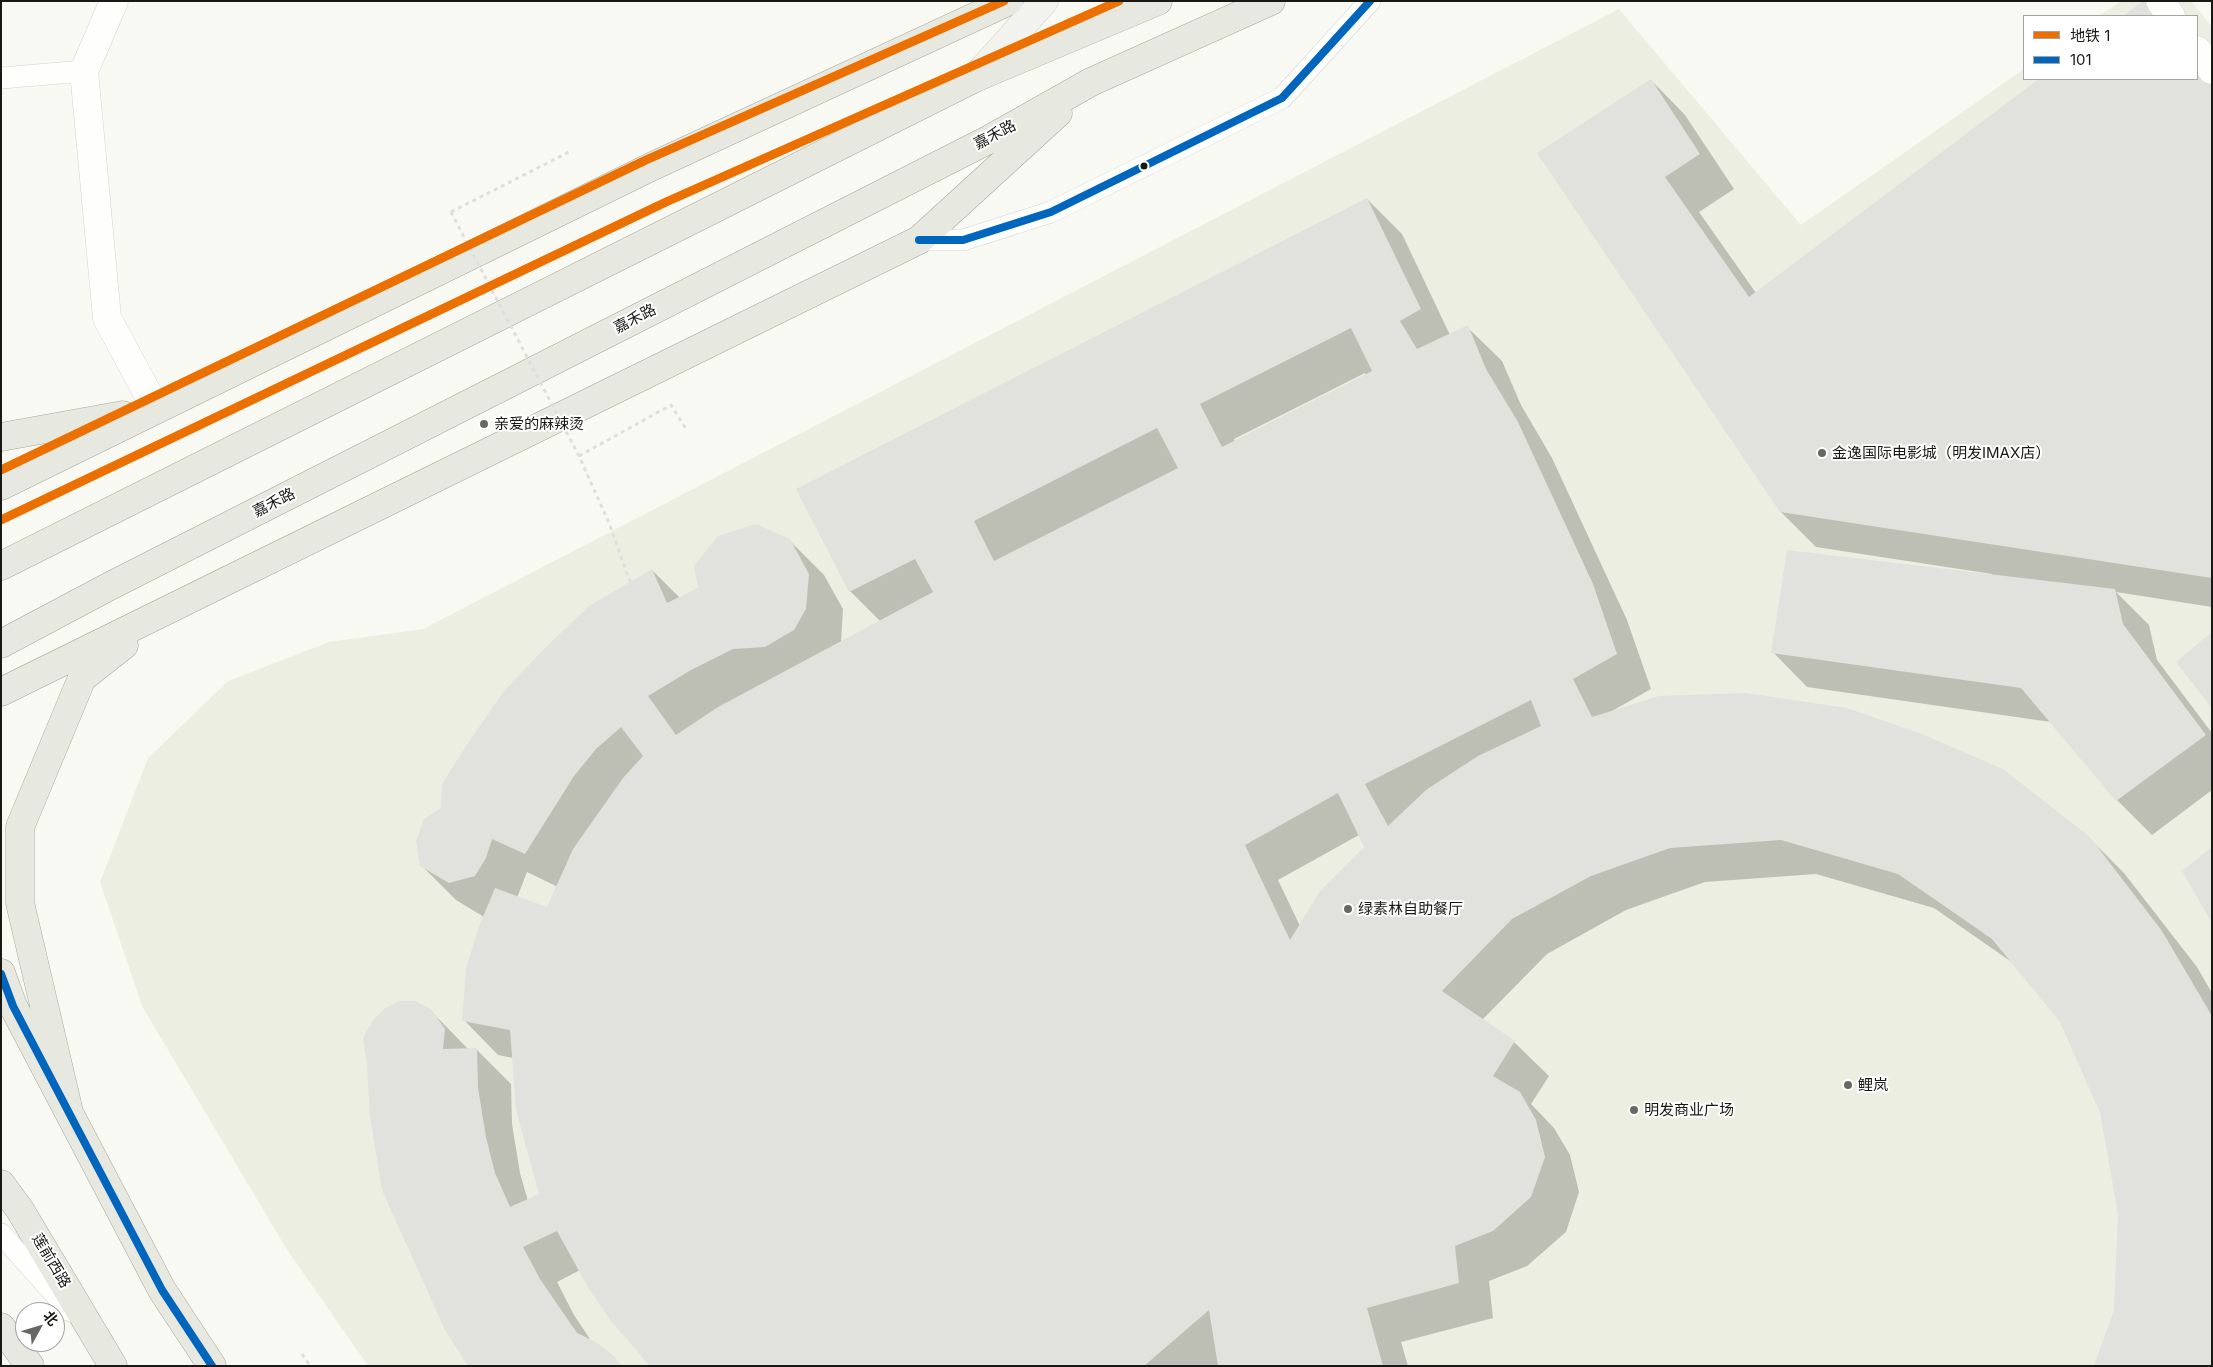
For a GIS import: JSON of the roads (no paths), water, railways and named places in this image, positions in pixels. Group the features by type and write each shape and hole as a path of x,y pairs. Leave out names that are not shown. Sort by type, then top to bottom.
{"main road":[{"path":"1,486 156,408 653,166 1009,1"},
{"path":"975,78 1044,1"},
{"path":"1,566 975,78 1158,1"},
{"name":"嘉禾路","path":"1,644 112,585 990,139 1091,82 1271,1"},
{"path":"1,692 919,240 1091,82"},
{"path":"1,437 156,408"},
{"path":"69,1112 20,903 20,827 82,678 174,606"},
{"path":"1,973 13,1006 162,1290 212,1366"},
{"name":"莲前西路","path":"1,1184 20,1210 112,1366"},
{"path":"1,1327 30,1366"}],"street":[{"path":"114,1 84,71 107,318 156,408"},
{"path":"2160,1 2170,15"},
{"path":"2198,51 2212,70"}],"lane":[{"path":"919,240 963,240 1051,212 1282,98 1370,1"},
{"path":"1,78 84,71"},
{"path":"1,1234 61,1300 112,1366"}],"metro line":[{"name":"1","path":"1,470 646,160 1004,1"},
{"name":"1","path":"1,520 666,202 1119,1"}],"place":[{"name":"亲爱的麻辣烫","path":"484,424"},
{"name":"金逸国际电影城（明发IMAX店）","path":"1822,453"},
{"name":"绿素林自助餐厅","path":"1348,909"},
{"name":"鲤岚","path":"1848,1085"},
{"name":"明发商业广场","path":"1634,1110"}]}
